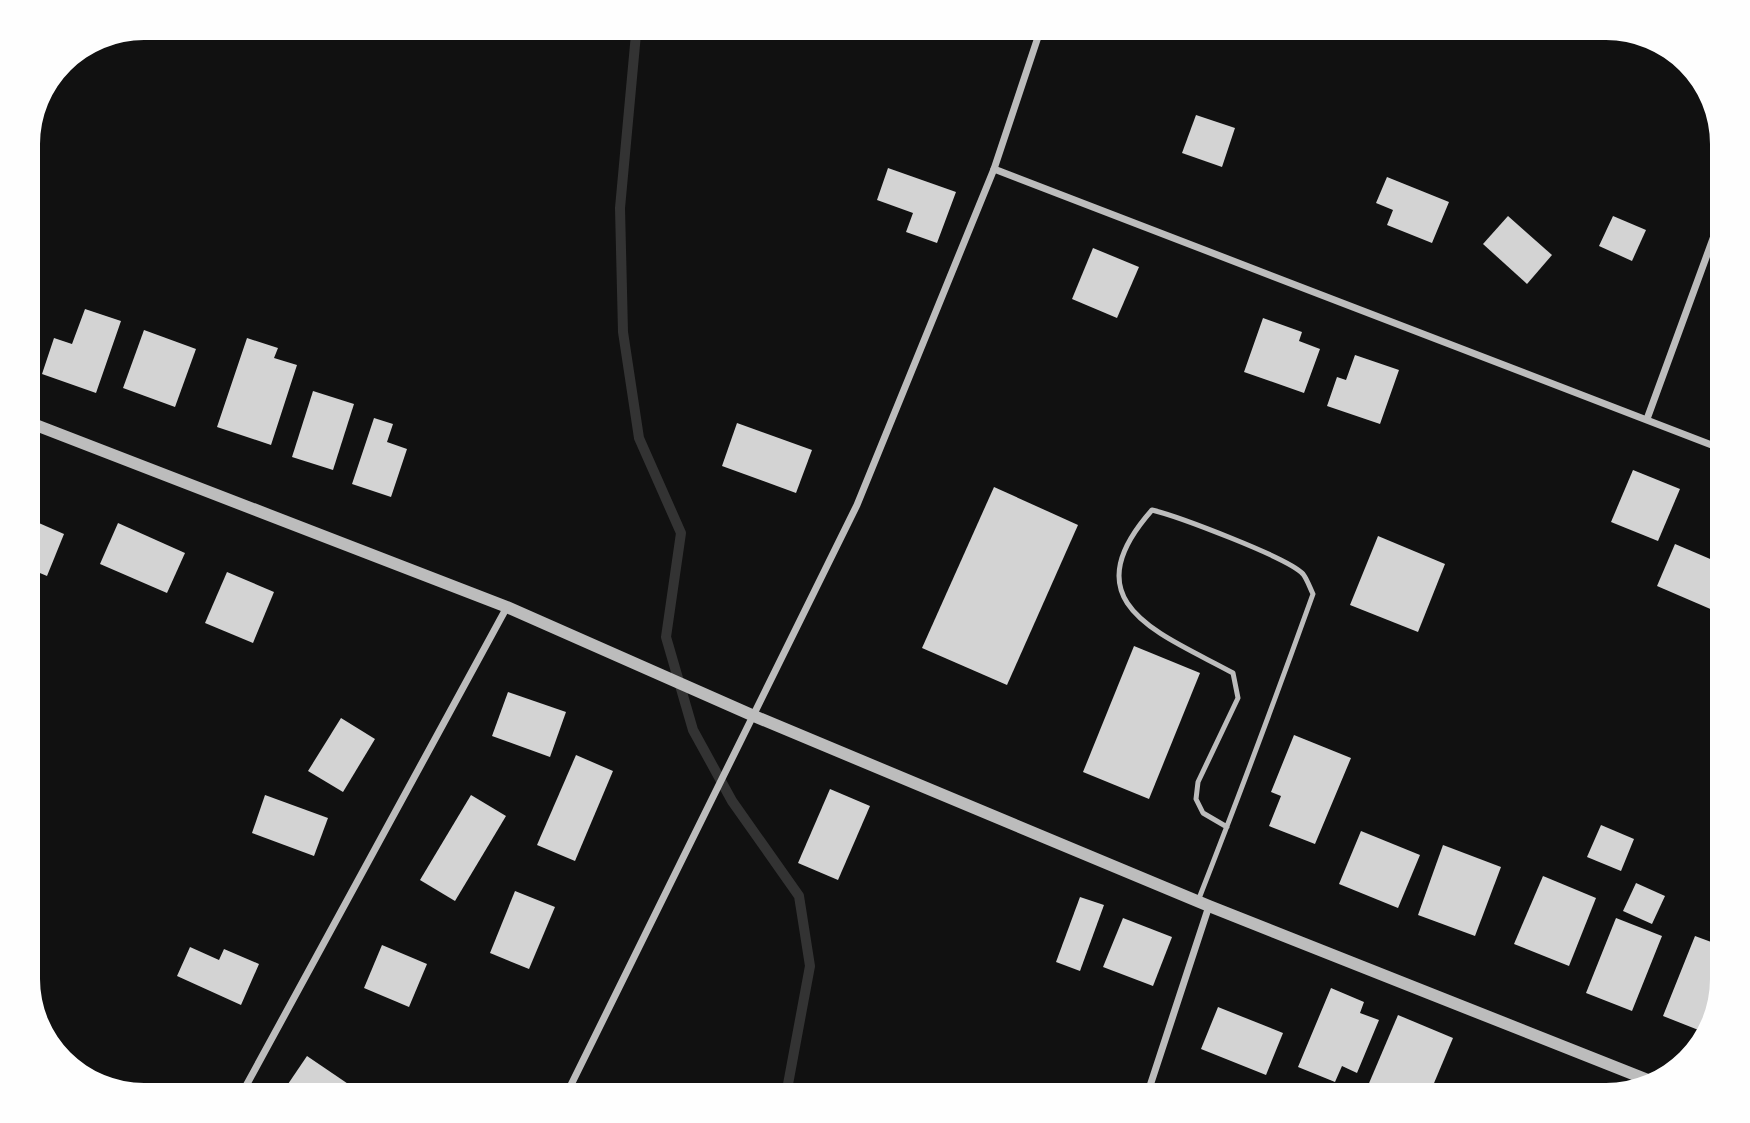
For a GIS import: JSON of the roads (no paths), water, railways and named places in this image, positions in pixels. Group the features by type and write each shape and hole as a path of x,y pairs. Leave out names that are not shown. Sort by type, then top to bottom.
{"street":[{"path":"572,1083 857,505 994,169 1037,40"},
{"path":"994,169 1710,444"},
{"path":"1647,419 1710,247"},
{"path":"40,427 506,607 754,716 1203,904 1640,1077"},
{"path":"248,1083 506,607"},
{"path":"1151,1083 1203,904"}],"lane":[{"path":"1203,904 1227,827 1313,594 1303,574 1286,564 1179,516 1152,510 1133,531 1122,560 1119,583 1126,605 1155,632 1233,673 1238,698 1198,782 1196,799 1203,813 1227,827"}],"waterway":[{"path":"635,40 620,208 623,332 639,438 681,533 666,637 693,730 732,801 799,896 810,966 788,1083"}]}
